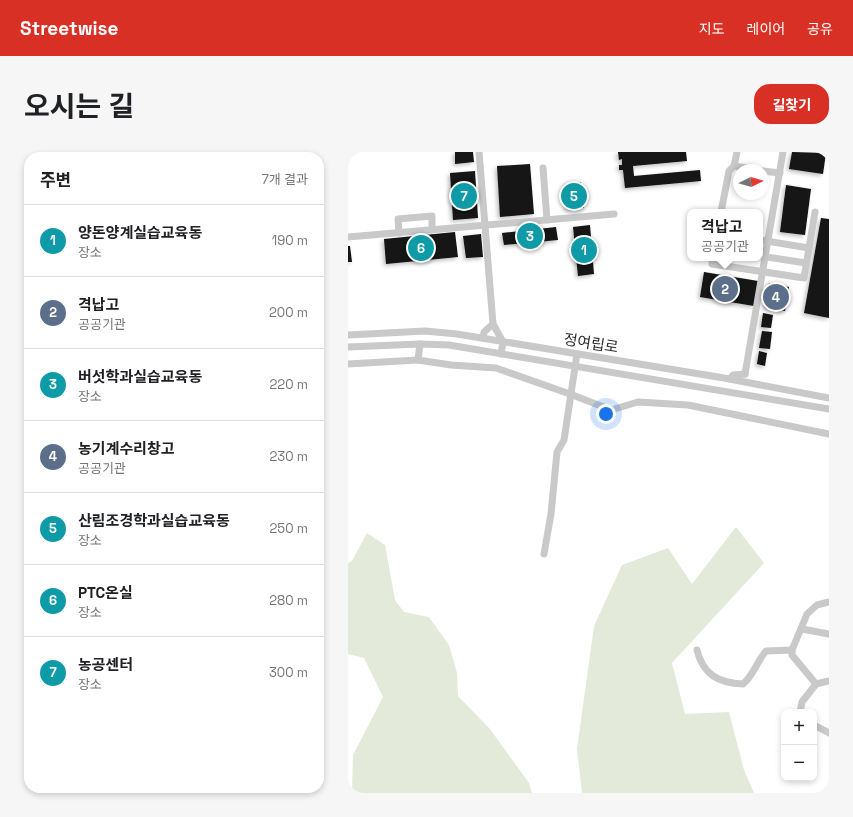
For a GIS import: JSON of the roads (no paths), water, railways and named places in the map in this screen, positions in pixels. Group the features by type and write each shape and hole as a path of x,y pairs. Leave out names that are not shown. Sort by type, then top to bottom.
{"street":[{"path":"479,152 493,324 502,342 501,354"},
{"path":"734,164 737,152"},
{"path":"745,374 764,272 763,256 769,241 783,152"},
{"path":"722,209 729,171 733,167"},
{"path":"543,168 547,220"},
{"path":"769,172 780,173"},
{"path":"712,261 712,264 804,278 815,212"},
{"path":"348,237 614,214"},
{"path":"399,232 398,219 432,216 432,230"},
{"path":"763,240 809,248"},
{"path":"763,256 806,263"},
{"path":"482,338 484,332 493,324"},
{"name":"정여립로","path":"348,335 425,331 482,338 730,379 829,398"},
{"path":"418,360 420,344"},
{"name":"정여립로","path":"348,347 420,344 449,345 829,409"},
{"path":"544,554 551,514 557,452 564,440 577,354"},
{"path":"348,364 418,360 451,365 496,368 611,410 638,402 688,405 829,434"},
{"path":"730,379 733,375 745,374"},
{"path":"745,374 750,380 758,381 758,385"},
{"path":"816,684 792,655 792,650 807,614 817,605 829,602"},
{"path":"802,629 829,634"},
{"path":"697,650 704,669 711,677 731,683 743,684 749,679 760,658 766,651 792,650"},
{"path":"801,709 802,702 816,684 829,681"},
{"path":"817,727 829,733"}],"place":[{"name":"농공센터","path":"464,196"},
{"name":"산림조경학과실습교육동","path":"574,196"},
{"name":"버섯학과실습교육동","path":"530,236"},
{"name":"PTC온실","path":"421,248"},
{"name":"양돈양계실습교육동","path":"584,250"},
{"name":"격납고","path":"725,289"},
{"name":"농기계수리창고","path":"776,297"}]}
